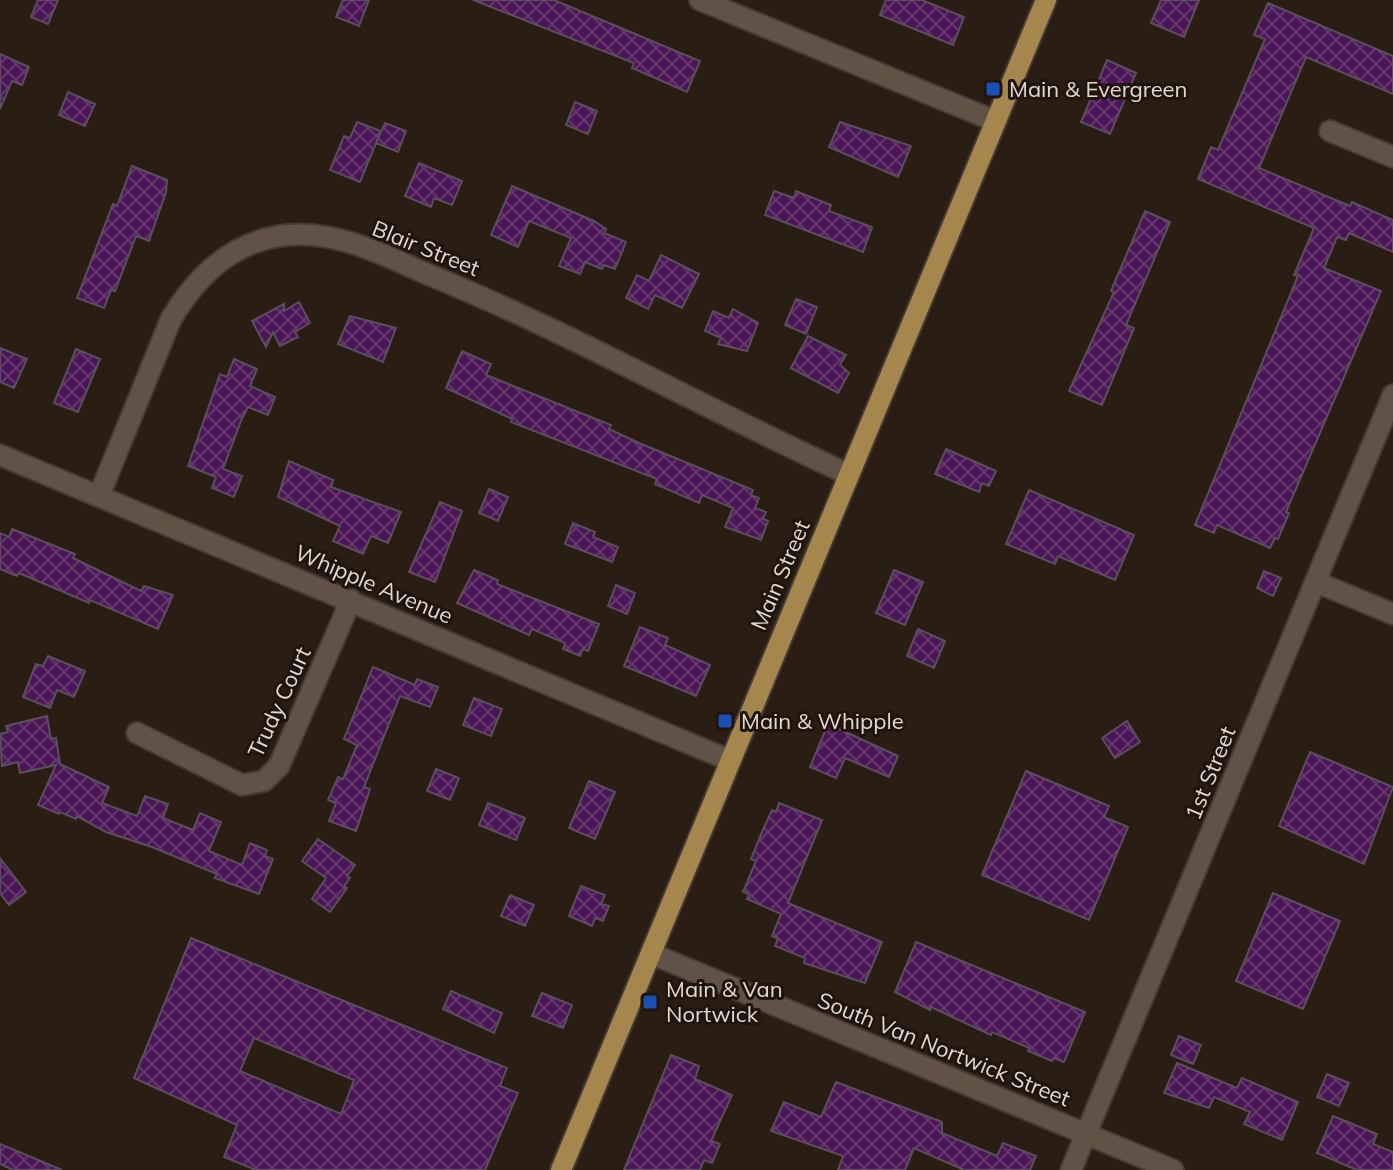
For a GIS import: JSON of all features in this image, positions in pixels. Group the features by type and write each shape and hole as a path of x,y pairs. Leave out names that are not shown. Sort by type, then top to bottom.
{"main road":[{"name":"Main Street","path":"561,1170 1046,0"}],"street":[{"path":"700,0 995,121"},
{"path":"1330,131 1393,157"},
{"name":"Blair Street","path":"99,496 171,319 187,293 209,269 239,248 263,238 292,235 324,236 357,245 489,300 575,338 741,425 848,474"},
{"name":"1st Street","path":"1071,1170 1393,395"},
{"name":"Whipple Avenue","path":"0,455 729,760"},
{"path":"1316,582 1393,614"},
{"name":"Trudy Court","path":"137,733 242,785 264,781 279,766 351,600"},
{"name":"South Van Nortwick Street","path":"652,954 1173,1170"}],"building":[{"path":"38,0 58,0 48,24 31,17"},
{"path":"343,0 369,0 359,26 336,17"},
{"path":"473,0 554,0 700,61 687,92 632,68 634,63"},
{"path":"886,0 922,0 964,17 953,45 880,15"},
{"path":"1161,0 1199,0 1184,37 1151,23"},
{"path":"1268,3 1393,56 1393,94 1306,57 1259,168 1350,206 1352,202 1393,220 1393,252 1349,233 1346,240 1337,237 1324,268 1381,291 1286,512 1289,513 1278,539 1275,538 1270,548 1217,525 1214,533 1195,525 1298,276 1294,275 1314,228 1198,179 1211,147 1218,150 1265,39 1254,35"},
{"path":"0,54 29,67 22,85 12,81 0,109"},
{"path":"1107,60 1136,73 1110,134 1081,122"},
{"path":"68,92 95,104 85,126 59,115"},
{"path":"575,102 597,111 588,134 566,125"},
{"path":"357,122 381,131 360,182 330,170 344,136 350,138"},
{"path":"840,122 911,146 898,177 829,147"},
{"path":"385,123 406,131 398,152 376,143"},
{"path":"419,163 462,181 452,205 434,198 431,207 405,196"},
{"path":"132,166 167,180 166,192 149,241 136,236 115,291 111,290 104,308 77,298 113,204 117,206"},
{"path":"512,186 594,221 606,229 604,233 626,242 615,269 604,265 602,269 585,262 580,274 559,266 571,238 529,221 518,247 491,235"},
{"path":"774,191 794,198 796,191 831,205 829,211 872,227 863,252 765,215"},
{"path":"1145,211 1170,222 1126,325 1134,328 1102,405 1069,391 1114,292 1111,291"},
{"path":"661,255 699,274 682,308 655,295 648,309 626,298 637,275 649,281"},
{"path":"796,299 817,307 806,334 785,325"},
{"path":"299,302 310,323 295,332 298,337 280,346 273,332 266,347 252,321 284,304 284,311"},
{"path":"733,309 758,323 747,351 718,344 721,338 705,331 713,311 729,318"},
{"path":"350,316 396,328 383,362 338,344"},
{"path":"808,336 846,355 840,365 849,373 838,393 791,368"},
{"path":"0,348 27,359 14,388 0,382"},
{"path":"76,349 100,359 78,412 54,403"},
{"path":"462,351 491,364 486,375 611,425 609,429 639,443 753,490 751,495 759,498 755,508 766,512 763,519 768,521 761,540 725,527 733,508 702,495 699,503 655,484 657,479 511,422 512,419 446,388"},
{"path":"234,359 257,369 250,386 275,397 268,415 248,407 241,421 223,469 242,476 234,497 212,488 216,477 188,466 220,374 227,377"},
{"path":"946,449 996,471 989,486 982,483 979,492 935,474"},
{"path":"289,461 333,480 331,487 401,512 388,543 371,536 363,554 333,541 340,526 278,497"},
{"path":"489,489 508,497 498,521 479,513"},
{"path":"1029,490 1134,535 1115,580 1058,556 1055,564 1006,544"},
{"path":"440,502 462,511 435,582 409,572"},
{"path":"573,523 595,532 593,537 618,547 612,562 565,544"},
{"path":"12,529 75,554 73,558 141,591 144,586 173,595 158,629 19,573 17,576 0,569 0,533 9,537"},
{"path":"474,570 498,580 497,584 599,624 588,651 583,649 580,656 563,649 565,643 532,629 529,635 457,603"},
{"path":"894,570 923,582 905,625 876,613"},
{"path":"1264,571 1281,578 1273,596 1257,588"},
{"path":"616,585 635,593 627,614 608,606"},
{"path":"640,627 668,638 665,645 710,665 696,696 624,666"},
{"path":"918,629 945,641 934,668 907,656"},
{"path":"48,656 85,671 74,697 57,690 50,708 23,697 36,664 43,666"},
{"path":"373,667 415,685 417,679 438,687 430,707 400,696 364,787 370,789 356,831 329,821 336,803 328,800 338,777 343,779 357,745 344,739"},
{"path":"474,698 502,709 491,736 463,725"},
{"path":"47,716 51,739 56,738 60,764 109,787 102,803 137,816 145,796 168,804 163,818 193,830 200,813 221,822 209,851 242,865 250,843 267,850 265,856 273,859 259,894 215,878 217,874 152,847 106,832 77,816 76,819 38,805 56,765 20,773 18,762 2,766 0,734 8,732 6,726"},
{"path":"1127,721 1140,742 1115,758 1102,738"},
{"path":"828,724 898,756 889,777 845,758 836,778 810,767"},
{"path":"1310,752 1393,787 1364,864 1279,826"},
{"path":"436,769 459,778 450,800 427,791"},
{"path":"1026,771 1109,806 1104,817 1128,827 1089,920 982,875"},
{"path":"589,781 615,792 595,839 569,828"},
{"path":"488,803 525,818 516,840 479,825"},
{"path":"779,803 822,820 788,903 882,942 865,983 804,963 805,958 775,946 778,939 772,936 781,914 747,899 749,894 743,892 756,861 751,859 772,810 776,812"},
{"path":"318,839 355,865 347,876 350,878 344,886 347,888 330,912 312,899 326,878 302,861"},
{"path":"0,858 26,892 9,905 0,893"},
{"path":"581,886 605,895 601,904 609,906 603,921 595,918 592,926 569,916"},
{"path":"1273,893 1340,921 1303,1009 1236,981"},
{"path":"510,895 534,905 525,926 501,916"},
{"path":"191,938 507,1068 500,1086 518,1093 485,1170 256,1170 224,1157 237,1125 134,1078","holes":["254,1038 354,1080 341,1114 240,1071"]},
{"path":"916,942 1085,1012 1064,1062 1054,1058 1052,1061 1028,1051 1029,1048 992,1032 991,1035 931,1007 930,1010 895,992"},
{"path":"451,991 502,1013 494,1033 443,1009"},
{"path":"542,993 572,1005 563,1028 532,1016"},
{"path":"1179,1036 1201,1045 1193,1064 1171,1055"},
{"path":"671,1055 699,1066 695,1079 732,1095 711,1141 720,1144 712,1163 704,1160 700,1170 624,1170"},
{"path":"1177,1063 1237,1088 1242,1078 1298,1102 1282,1140 1244,1124 1250,1112 1214,1097 1209,1108 1164,1093"},
{"path":"1327,1074 1349,1083 1339,1106 1317,1097"},
{"path":"836,1082 942,1122 942,1133 997,1156 1003,1143 1036,1156 1030,1170 964,1170 914,1148 905,1170 838,1170 843,1156 771,1131 784,1102 821,1117"},
{"path":"1333,1116 1377,1134 1373,1144 1393,1152 1393,1170 1357,1170 1317,1153"},
{"path":"0,1144 62,1170 13,1170 0,1164"}],"place":[{"name":"Main & Evergreen","path":"993,89"},
{"name":"Main & Whipple","path":"725,721"},
{"name":"Main & Van Nortwick","path":"650,1002"}]}
